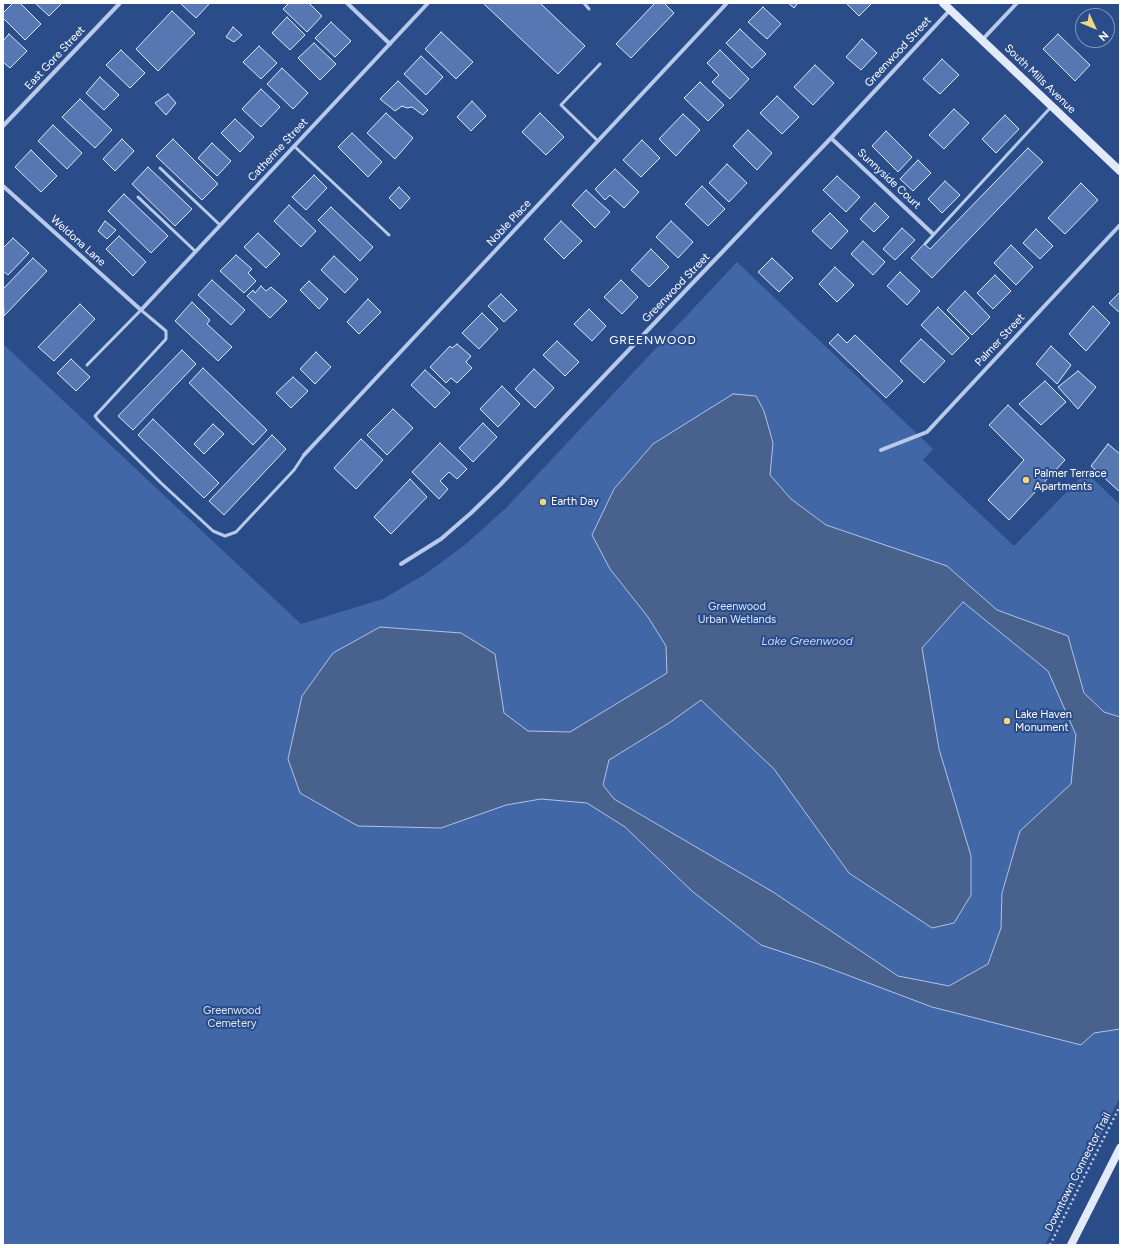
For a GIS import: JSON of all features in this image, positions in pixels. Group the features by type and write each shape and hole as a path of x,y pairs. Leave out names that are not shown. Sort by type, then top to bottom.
{"street":[{"name":"East Gore Street","path":"3,126 120,3"},
{"path":"346,3 390,44"},
{"name":"Catherine Street","path":"141,310 428,3"},
{"name":"Noble Place","path":"304,454 727,3"},
{"name":"South Mills Avenue","path":"944,3 1120,171"},
{"path":"982,40 1017,3"},
{"name":"Greenwood Street","path":"401,564 441,539 500,485 831,138 950,9"},
{"name":"Sunnyside Court","path":"831,138 933,234"},
{"name":"Weldona Lane","path":"3,186 141,310"},
{"name":"Palmer Street","path":"881,450 927,432 1120,225"},
{"path":"1071,1245 1120,1148"}],"lane":[{"path":"584,3 588,9"},
{"path":"598,141 561,105 600,64"},
{"path":"925,244 1052,106"},
{"path":"294,146 389,235"},
{"path":"160,168 220,225"},
{"path":"138,198 195,251"},
{"path":"87,365 141,310 166,331 166,339 95,416 161,483 213,531 225,536 236,532 294,470 304,454"}],"path":[{"name":"Downtown Connector Trail","path":"1050,1245 1120,1106"}],"green space":[{"path":"737,262 933,449 923,460 1014,546 1086,472 1120,505 1120,1097 1045,1245 3,1245 3,344 301,624 383,599 427,573 466,544 506,508"}],"water":[{"name":"Lake Greenwood","path":"733,394 756,396 764,411 773,443 770,475 791,499 826,525 947,566 997,610 1068,636 1084,693 1104,712 1120,717 1120,1029 1094,1033 1081,1045 932,1007 818,964 761,945 693,892 625,827 587,803 541,799 506,805 441,828 358,826 300,793 288,759 302,696 333,653 380,627 461,633 495,654 504,713 528,731 570,732 667,673 666,646 648,617 610,569 592,535 614,489 653,444","holes":["963,602 1048,671 1076,735 1071,784 1020,831 1002,893 1001,928 988,964 949,986 898,976 773,892 614,799 603,785 609,760 669,723 701,700 774,769 849,873 932,928 954,923 971,895 971,856 939,749 922,648"]}],"building":[{"path":"13,3 20,3 41,24 25,40 3,18 3,13"},
{"path":"35,3 62,3 49,16"},
{"path":"180,3 210,3 196,18"},
{"path":"289,3 309,3 322,16 307,32 283,9"},
{"path":"483,3 540,3 585,46 558,74"},
{"path":"655,3 664,3 674,13 631,58 616,44"},
{"path":"788,3 798,3 794,8"},
{"path":"846,3 872,3 859,16"},
{"path":"763,7 781,24 767,39 748,22"},
{"path":"172,11 195,33 158,71 136,49"},
{"path":"287,17 305,35 290,50 272,33"},
{"path":"331,22 351,41 335,57 315,38"},
{"path":"233,27 242,35 234,42 226,37"},
{"path":"740,29 766,54 752,68 726,43"},
{"path":"441,32 473,62 456,79 425,49"},
{"path":"9,34 27,51 10,68 3,62 3,41"},
{"path":"1058,34 1090,65 1075,81 1043,49"},
{"path":"862,39 877,53 861,70 846,57"},
{"path":"314,43 336,64 320,80 298,58"},
{"path":"259,46 277,63 261,79 243,62"},
{"path":"121,50 145,73 130,88 106,65"},
{"path":"720,50 749,79 730,99 712,82 719,75 707,63"},
{"path":"421,56 443,77 426,95 404,74"},
{"path":"942,59 959,75 940,94 923,79"},
{"path":"815,65 834,83 813,105 794,87"},
{"path":"282,68 308,93 293,109 267,84"},
{"path":"100,77 119,95 104,110 86,93"},
{"path":"398,81 428,110 423,115 412,107 407,108 402,106 395,111 380,99"},
{"path":"700,82 724,105 708,121 684,98"},
{"path":"261,89 280,107 261,127 242,109"},
{"path":"168,94 176,103 166,115 155,103"},
{"path":"777,96 799,117 782,134 760,113"},
{"path":"80,99 112,130 95,148 62,117"},
{"path":"472,101 486,116 471,131 457,117"},
{"path":"954,109 969,123 944,149 929,135"},
{"path":"386,113 413,138 395,159 367,133"},
{"path":"540,113 564,137 546,155 522,132"},
{"path":"683,114 700,130 676,156 659,139"},
{"path":"1005,115 1019,129 996,153 982,139"},
{"path":"235,119 254,137 240,152 221,133"},
{"path":"53,125 82,153 67,169 38,141"},
{"path":"748,130 772,153 757,170 733,146"},
{"path":"886,131 912,157 898,172 872,146"},
{"path":"352,133 382,162 368,177 338,147"},
{"path":"122,139 134,151 115,171 103,159"},
{"path":"173,139 218,184 202,200 156,156"},
{"path":"642,140 660,158 641,177 623,160"},
{"path":"212,143 231,161 217,176 198,158"},
{"path":"1028,148 1043,162 932,278 911,258 924,244 930,249"},
{"path":"31,150 57,176 41,192 15,167"},
{"path":"918,160 931,173 913,191 900,179"},
{"path":"727,164 747,183 729,202 709,183"},
{"path":"148,167 192,209 175,226 132,184"},
{"path":"615,169 639,192 624,208 610,195 605,200 595,189"},
{"path":"314,175 327,188 306,210 292,197"},
{"path":"837,176 860,197 846,212 823,190"},
{"path":"945,181 960,195 942,213 928,199"},
{"path":"1081,183 1098,200 1065,234 1048,218"},
{"path":"702,186 725,209 708,226 685,204"},
{"path":"399,187 410,198 400,209 389,198"},
{"path":"586,190 610,212 595,228 572,205"},
{"path":"124,194 168,236 151,253 108,211"},
{"path":"875,203 889,217 874,232 860,219"},
{"path":"289,205 316,231 301,247 274,221"},
{"path":"331,207 373,247 360,261 318,220"},
{"path":"830,213 848,231 831,249 812,231"},
{"path":"105,221 116,230 107,239 98,231"},
{"path":"561,221 582,241 564,259 544,239"},
{"path":"671,221 693,242 678,258 656,237"},
{"path":"902,228 915,240 895,260 883,249"},
{"path":"1036,229 1053,246 1040,259 1023,243"},
{"path":"258,233 280,254 266,268 244,247"},
{"path":"119,236 146,262 133,276 106,249"},
{"path":"13,238 29,253 8,275 3,271 3,248"},
{"path":"863,241 885,262 873,275 851,254"},
{"path":"1011,245 1033,267 1016,285 994,263"},
{"path":"651,249 669,267 649,287 631,270"},
{"path":"236,255 252,269 248,273 256,281 244,293 220,271"},
{"path":"334,256 358,279 345,293 321,270"},
{"path":"33,258 47,271 4,316 3,289"},
{"path":"772,258 793,278 779,292 758,272"},
{"path":"835,267 854,285 837,302 819,284"},
{"path":"900,272 920,291 907,305 887,286"},
{"path":"995,275 1011,291 993,309 977,293"},
{"path":"212,280 245,310 231,325 198,295"},
{"path":"621,280 638,297 622,314 604,297"},
{"path":"309,281 328,299 319,309 300,290"},
{"path":"261,286 266,291 271,287 287,301 270,318 247,296 253,290 255,293"},
{"path":"965,291 990,317 972,335 947,310"},
{"path":"1120,292 1120,313 1109,303"},
{"path":"501,294 517,310 504,322 488,306"},
{"path":"368,299 381,312 359,334 347,322"},
{"path":"192,302 210,320 207,324 232,347 218,361 175,321"},
{"path":"80,304 95,319 54,361 38,347"},
{"path":"1093,306 1110,323 1086,351 1069,334"},
{"path":"938,307 969,338 952,355 921,325"},
{"path":"589,309 606,326 592,341 574,324"},
{"path":"482,313 498,329 479,349 462,333"},
{"path":"838,334 847,343 855,335 903,381 886,398 829,343"},
{"path":"921,339 945,361 924,383 900,361"},
{"path":"557,341 579,362 565,376 543,355"},
{"path":"457,344 471,356 466,362 472,368 457,383 451,378 446,383 430,367 450,346 452,348"},
{"path":"1051,346 1071,365 1057,384 1036,364"},
{"path":"182,350 196,364 133,430 118,416"},
{"path":"316,352 331,367 315,384 300,369"},
{"path":"71,359 90,377 76,391 57,373"},
{"path":"203,368 267,430 253,445 189,383"},
{"path":"534,369 554,388 535,408 515,389"},
{"path":"425,370 450,393 435,408 411,385"},
{"path":"1078,371 1096,387 1078,409 1058,387"},
{"path":"293,377 308,391 291,408 276,393"},
{"path":"1045,381 1066,402 1041,425 1019,404"},
{"path":"502,386 520,404 498,427 480,409"},
{"name":"Palmer Terrace Apartments","path":"1008,405 1065,460 1009,520 988,500 1024,460 989,425"},
{"path":"393,409 413,428 387,455 367,435"},
{"path":"153,419 219,483 204,498 138,435"},
{"path":"483,423 497,437 473,462 459,448"},
{"path":"213,424 224,434 204,454 194,444"},
{"path":"272,435 286,449 224,515 209,501"},
{"path":"361,439 383,460 356,489 334,468"},
{"path":"440,443 467,469 457,479 449,472 440,481 448,489 439,499 412,472"},
{"path":"1108,444 1120,454 1120,492 1091,466"},
{"path":"410,479 427,497 391,534 374,517"}],"place":[{"name":"Palmer Terrace Apartments","path":"1026,480"},
{"name":"Earth Day","path":"543,502"},
{"name":"Lake Haven Monument","path":"1007,721"}],"district":[{"name":"GREENWOOD","path":"653,340"}],"park label":[{"name":"Greenwood Urban Wetlands","path":"737,613"},
{"name":"Greenwood Cemetery","path":"232,1017"}]}
